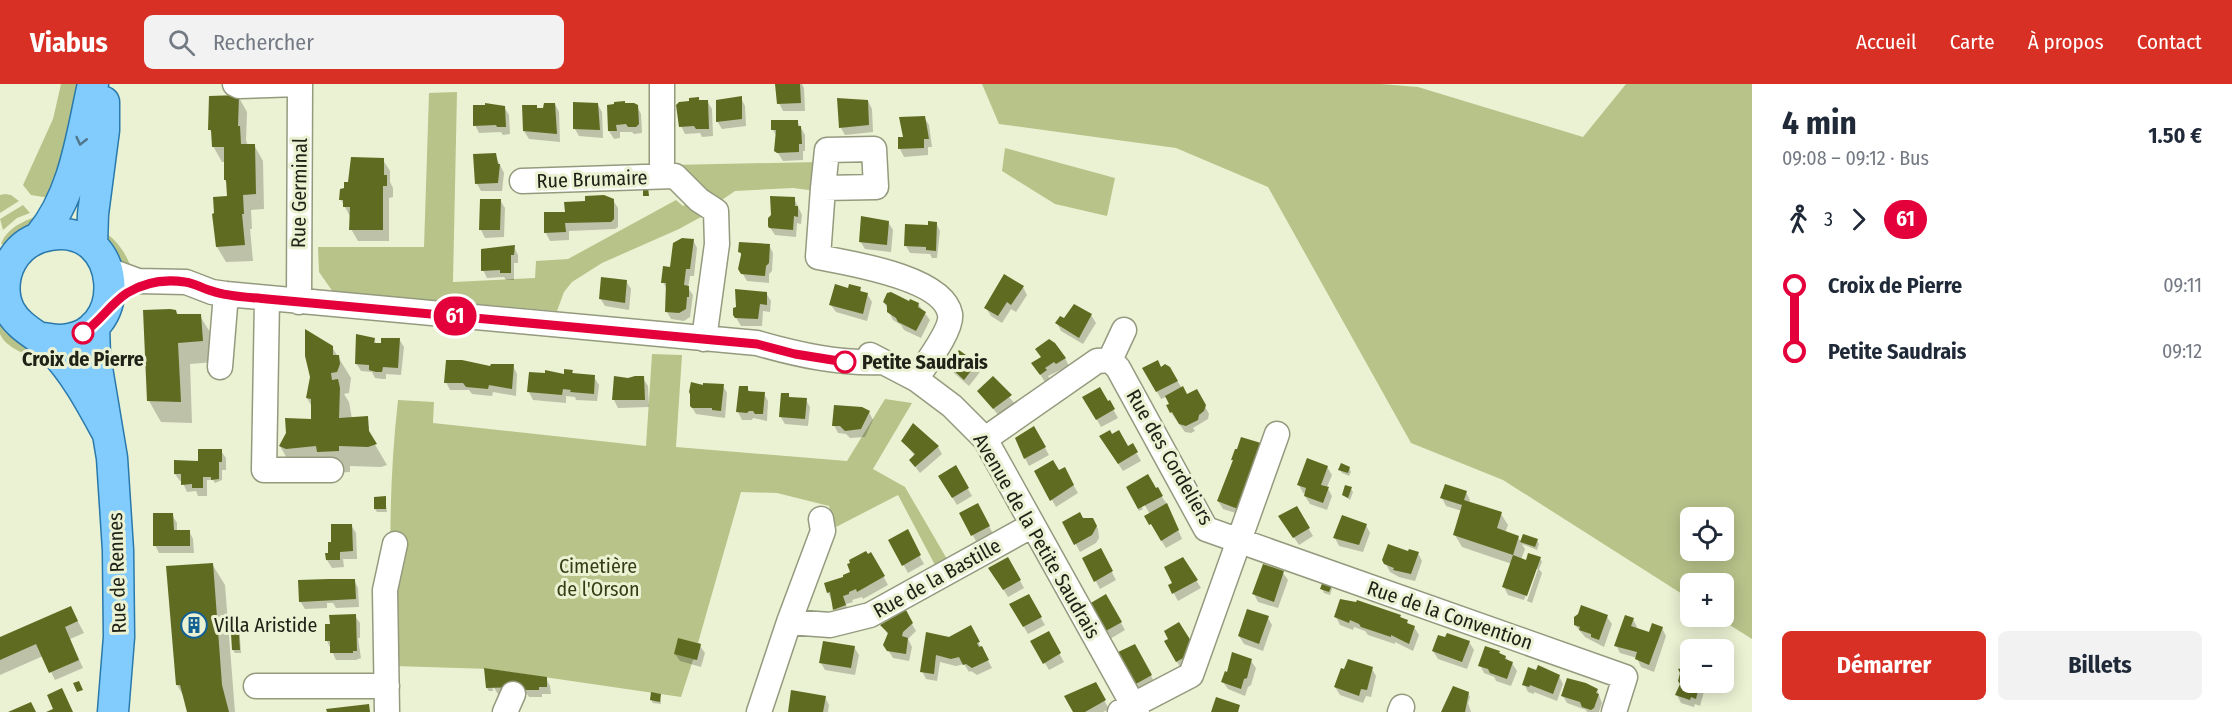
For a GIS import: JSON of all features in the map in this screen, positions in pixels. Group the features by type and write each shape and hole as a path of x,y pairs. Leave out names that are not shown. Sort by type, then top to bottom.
{"main road":[{"path":"40,236 61,204 78,155 93,84"},
{"path":"92,245 93,214 104,130 102,84"},
{"path":"41,338 60,340 78,336 100,318 111,290 108,270 102,256 92,245 76,237 58,233 40,236 8,253 2,286 9,310 22,327 41,338 66,365 108,434"},
{"name":"Rue de Rennes","path":"100,318 95,356 112,458 118,550 119,637 114,712"}],"street":[{"path":"235,84 239,86 300,84"},
{"name":"Rue Germinal","path":"299,302 300,84"},
{"name":"Rue Brumaire","path":"662,84 662,176"},
{"name":"Rue Brumaire","path":"522,181 675,176 699,200 716,211 717,244 704,339"},
{"path":"823,188 818,257 891,273 924,287 945,303 951,315 948,328 916,379"},
{"name":"Avenue de la Petite Saudrais","path":"108,270 138,281 186,282 226,294 267,299 550,323 757,344 795,354 854,363 884,362 916,379 952,406 985,439 1130,709"},
{"name":"Avenue de la Petite Saudrais","path":"100,318 127,294 154,282"},
{"path":"219,367 226,294"},
{"path":"267,299 264,470 331,470"},
{"path":"985,439 1097,361 1110,360 1124,330"},
{"name":"Rue des Cordeliers","path":"1110,360 1123,377 1206,529 1240,541"},
{"path":"1130,709 1191,675 1276,434"},
{"path":"759,712 823,531 820,519"},
{"name":"Rue de la Bastille","path":"789,622 830,625 870,615 1033,525"},
{"name":"Rue de la Convention","path":"1240,541 1625,677 1614,712"},
{"path":"387,712 385,590 395,544"},
{"path":"256,686 387,686"}],"green space":[{"path":"61,84 84,84 56,199 31,195 23,185 53,119"},
{"path":"982,84 1381,84 1418,87 1583,137 1626,84 1752,84 1752,639 1733,627 1734,573 1680,573 1680,593 1503,480 1411,443 1268,187 1176,148 999,124"},
{"path":"457,92 453,282 535,278 536,261 568,259 676,200 683,206 686,204 701,217 602,263 572,282 564,292 557,311 333,292 319,272 318,247 424,247 429,93"},
{"path":"1005,148 1115,178 1107,216 1055,204 1002,171"},
{"path":"819,162 816,191 793,188 735,191 716,204 671,165"},
{"path":"5,194 19,201 0,213 0,195"},
{"path":"23,205 30,213 17,218 3,230 0,219"},
{"path":"51,211 6,245 1,244 4,237 15,227"},
{"path":"97,227 118,244 131,267 118,265"},
{"path":"0,306 53,361 24,353 4,340 0,334"},
{"name":"Cimetière de l'Orson","path":"652,354 682,355 676,447 847,461 885,399 912,403 873,469 905,487 947,559 935,565 898,495 836,527 829,506 777,493 741,492 698,643 701,644 697,659 693,660 681,697 490,669 394,666 390,533 392,466 398,400 434,402 433,423 646,446"}],"building":[{"path":"775,84 800,84 801,103 777,104"},
{"path":"239,95 238,126 240,126 241,144 255,144 256,194 243,195 245,245 216,247 212,214 214,213 213,197 227,196 226,180 224,180 224,147 212,147 211,130 208,130 209,96"},
{"path":"742,96 742,119 716,122 716,100"},
{"path":"699,97 699,100 708,100 709,129 696,129 694,126 679,127 676,105 679,102 689,101 689,98"},
{"path":"837,98 868,100 869,125 839,128"},
{"path":"625,101 625,103 638,105 639,124 636,127 628,127 626,124 616,125 617,131 608,131 607,105"},
{"path":"573,102 598,103 600,130 573,129"},
{"path":"485,103 505,106 506,127 473,126 473,105 485,105"},
{"path":"544,103 555,103 557,134 523,131 522,105 537,105 537,108 543,108"},
{"path":"925,116 929,139 924,139 924,148 898,149 898,137 903,137 899,117"},
{"path":"771,120 798,120 798,126 801,126 802,144 799,144 799,152 777,153 774,151 776,130 771,130"},
{"path":"496,153 498,164 500,164 498,183 475,184 473,154"},
{"path":"351,157 384,158 384,175 387,175 387,186 383,186 383,230 349,230 350,207 343,207 343,200 339,200 340,189 344,188 344,182 348,182"},
{"path":"643,187 648,187 649,196 643,196"},
{"path":"604,195 614,199 614,219 611,222 565,223 566,232 544,233 544,212 565,212 564,202 585,201 585,196"},
{"path":"770,196 795,197 798,217 794,216 793,230 769,228"},
{"path":"480,199 501,199 500,230 479,230"},
{"path":"861,216 889,221 887,245 859,242"},
{"path":"928,221 937,222 936,251 926,250 926,247 904,246 905,224 928,225"},
{"path":"682,238 694,239 690,269 686,269 684,285 689,286 689,297 687,297 686,309 679,313 665,312 666,283 661,283 663,266 670,267 673,243"},
{"path":"739,242 770,244 769,263 766,266 765,276 741,274 738,269 741,255 738,252"},
{"path":"515,245 514,255 511,255 511,273 500,273 500,270 481,271 481,249"},
{"path":"1004,274 1024,286 1011,305 1007,302 998,316 984,308"},
{"path":"601,277 627,280 625,303 599,299"},
{"path":"835,284 848,288 849,284 861,287 860,291 868,293 863,314 829,305"},
{"path":"735,289 767,292 767,305 760,304 758,319 735,318 733,308 736,307"},
{"path":"891,292 919,303 918,307 926,312 916,331 898,322 887,312 887,305 883,302 887,293"},
{"path":"1074,304 1092,314 1079,338 1055,323 1060,316 1064,318"},
{"path":"143,310 176,310 177,314 201,314 203,341 178,343 181,402 147,401"},
{"path":"305,329 333,346 333,355 339,355 340,364 337,372 331,373 332,380 338,379 340,388 339,418 368,416 369,431 377,444 368,447 339,446 339,451 317,452 316,446 286,449 279,446 286,433 285,418 311,419 311,399 306,398 310,377 305,356"},
{"path":"356,334 375,338 374,343 381,343 381,338 400,338 398,368 383,367 382,372 376,372 369,370 369,365 355,364"},
{"path":"1049,339 1055,343 1066,358 1056,364 1054,362 1040,375 1031,363 1041,357 1035,349"},
{"path":"959,350 977,363 964,380 948,365"},
{"path":"446,360 462,360 490,366 491,364 514,364 512,389 489,385 488,389 466,387 463,383 444,383"},
{"path":"1158,360 1161,367 1165,364 1170,367 1178,381 1156,392 1142,368"},
{"path":"564,369 573,370 572,373 595,375 594,394 570,392 571,390 563,389 562,395 527,392 529,372 545,373 545,370 564,374"},
{"path":"614,376 628,378 644,376 645,400 612,400"},
{"path":"993,376 1012,395 993,409 977,391"},
{"path":"691,382 703,385 703,383 724,384 721,411 712,410 712,408 692,408 689,392"},
{"path":"739,386 748,386 748,391 765,392 763,414 755,414 753,411 736,412"},
{"path":"1183,386 1187,394 1197,389 1206,405 1198,420 1186,426 1179,424 1172,412 1170,413 1165,396"},
{"path":"1100,387 1115,409 1096,420 1082,397"},
{"path":"781,393 789,393 789,397 807,398 805,419 779,417"},
{"path":"834,405 862,407 870,411 861,429 845,431 840,426 832,426"},
{"path":"913,423 939,446 915,467 909,460 915,454 901,441"},
{"path":"1034,426 1046,447 1024,459 1015,438"},
{"path":"1110,430 1112,434 1119,430 1128,446 1133,443 1138,452 1118,464 1099,436"},
{"path":"1241,437 1261,443 1238,509 1217,501"},
{"path":"198,449 222,449 219,479 211,480 211,477 203,477 203,488 192,488 192,484 181,485 181,474 174,474 174,460 198,461"},
{"path":"1307,458 1328,466 1321,485 1329,487 1323,503 1304,496 1306,488 1297,485"},
{"path":"1053,460 1059,470 1065,467 1074,485 1050,501 1034,471"},
{"path":"1341,463 1350,467 1348,473 1338,470"},
{"path":"956,465 969,488 952,498 938,476"},
{"path":"1148,474 1163,496 1138,509 1126,487"},
{"path":"1445,484 1467,491 1464,500 1502,512 1497,528 1519,536 1513,555 1453,535 1462,505 1440,498"},
{"path":"1345,485 1352,487 1348,498 1342,495"},
{"path":"386,496 386,509 374,509 374,497"},
{"path":"978,503 990,526 971,536 959,513"},
{"path":"1167,503 1179,530 1161,541 1144,516"},
{"path":"1297,506 1310,528 1293,538 1278,516"},
{"path":"1080,512 1083,518 1093,518 1097,526 1092,535 1074,545 1062,522"},
{"path":"153,513 173,513 174,530 190,530 190,546 153,546"},
{"path":"1342,515 1367,524 1359,545 1333,538"},
{"path":"331,524 352,524 353,551 340,552 340,560 326,560 328,542 331,542"},
{"path":"908,529 921,555 902,566 888,540"},
{"path":"1523,534 1538,539 1535,547 1520,542"},
{"path":"1388,544 1419,552 1411,574 1393,570 1394,568 1384,564 1382,560"},
{"path":"1101,548 1113,571 1094,582 1082,558"},
{"path":"866,551 868,554 871,552 885,576 857,592 856,589 849,592 843,596 846,605 833,610 830,592 827,593 824,583 843,577 850,572 847,564 850,563 849,560"},
{"path":"1528,553 1541,557 1527,596 1502,587 1513,555 1526,560"},
{"path":"1008,557 1021,580 1003,590 988,568"},
{"path":"1183,557 1198,580 1172,594 1168,585 1172,583 1164,567"},
{"name":"Villa Aristide","path":"213,563 222,685 229,712 187,712 180,685 176,685 166,566"},
{"path":"1263,564 1284,571 1274,602 1252,594"},
{"path":"355,579 356,599 299,602 298,580"},
{"path":"1323,581 1332,585 1329,592 1320,589"},
{"path":"1029,594 1042,617 1023,627 1009,604"},
{"path":"1106,594 1122,622 1104,632 1089,604"},
{"path":"1340,599 1356,602 1357,600 1401,615 1400,617 1408,620 1407,623 1415,626 1409,644 1391,635 1391,637 1361,627 1350,620 1349,623 1334,617"},
{"path":"1581,605 1608,615 1599,640 1574,625 1574,617 1578,614"},
{"path":"71,606 78,621 65,627 79,660 49,673 36,644 0,660 0,637"},
{"path":"1247,609 1269,616 1259,644 1238,636"},
{"path":"906,610 913,623 903,632 902,636 908,638 906,654 887,651 883,645 888,633 880,625"},
{"path":"356,614 357,651 330,653 330,641 325,641 325,624 330,624 329,615"},
{"path":"1625,615 1634,618 1631,626 1649,632 1652,623 1663,627 1649,665 1635,659 1637,652 1614,646"},
{"path":"230,617 238,617 240,650 232,650"},
{"path":"1179,622 1191,641 1185,657 1176,662 1164,641 1168,639 1164,631"},
{"path":"971,625 980,642 977,643 979,647 982,646 989,660 972,668 966,664 963,665 959,657 951,659 936,655 934,674 920,672 926,632 949,637"},
{"path":"1049,631 1061,653 1043,664 1030,641"},
{"path":"1447,633 1470,641 1462,662 1432,651 1438,635 1445,637"},
{"path":"678,638 701,644 697,660 674,654"},
{"path":"823,641 855,646 851,668 819,663"},
{"path":"1135,644 1152,675 1134,685 1116,653"},
{"path":"1485,646 1500,651 1499,653 1506,656 1505,659 1513,662 1507,679 1478,666"},
{"path":"1232,652 1252,659 1247,678 1244,679 1241,689 1221,682 1225,671 1227,672"},
{"path":"1348,659 1373,667 1367,690 1361,689 1359,696 1334,687 1341,668 1344,669"},
{"path":"1538,665 1560,675 1553,694 1530,685 1529,687 1522,685 1528,667 1536,670"},
{"path":"484,668 547,677 547,687 539,687 539,690 523,690 523,687 486,688"},
{"path":"1567,678 1598,689 1596,693 1599,694 1594,708 1591,710 1582,707 1580,702 1561,696"},
{"path":"79,681 83,690 77,692 73,683"},
{"path":"1096,682 1106,700 1085,712 1073,712 1064,696"},
{"path":"1680,684 1680,693 1697,693 1696,699 1691,697 1690,700 1675,695"},
{"path":"1453,686 1469,692 1465,712 1441,712"},
{"path":"62,688 73,712 46,712 53,709 47,695"},
{"path":"791,690 826,696 823,712 788,712"},
{"path":"651,692 661,694 660,702 650,700"},
{"path":"1216,697 1240,705 1238,712 1211,712"},
{"path":"31,702 36,712 8,712"},
{"path":"369,704 370,712 327,712 326,709"}],"bus line":[{"name":"61","path":"83,333 94,326 106,310 141,286 154,282 186,282 226,294 267,299 550,323 757,344 795,354 845,362"}],"place":[{"name":"Croix de Pierre","path":"83,333"},
{"name":"Petite Saudrais","path":"845,362"},
{"name":"Villa Aristide","path":"194,625"}]}
